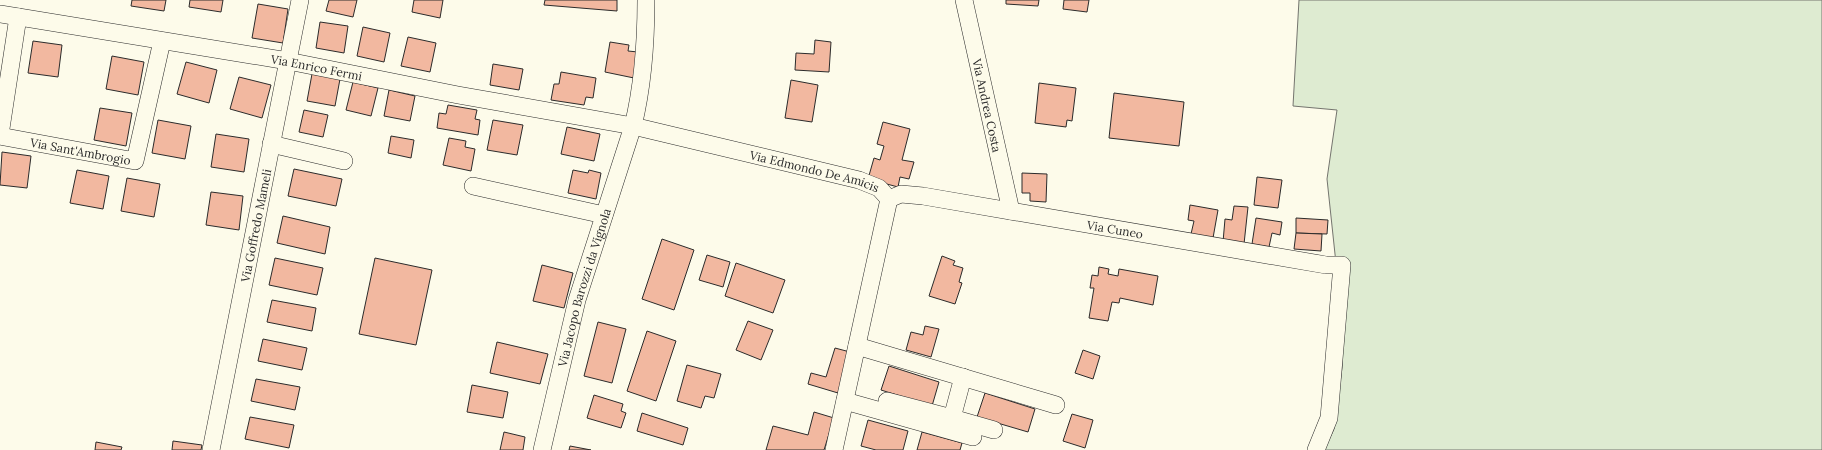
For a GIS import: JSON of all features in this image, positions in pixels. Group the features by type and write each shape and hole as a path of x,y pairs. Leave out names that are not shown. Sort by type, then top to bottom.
{"street":[{"name":"Via Goffredo Mameli","path":"211,450 300,0"},
{"path":"633,126 640,99 646,27 646,0"},
{"name":"Via Andrea Costa","path":"964,0 1011,211"},
{"name":"Via Enrico Fermi","path":"0,14 288,61 458,95 633,126"},
{"name":"Via Sant'Ambrogio","path":"18,17 0,136 135,161 162,41"},
{"name":"Via Edmondo De Amicis","path":"633,126 859,180 879,188 889,199 834,450"},
{"name":"Via Jacopo Barozzi da Vignola","path":"542,450 577,300 633,126"},
{"path":"271,144 344,161"},
{"path":"473,186 604,215"},
{"name":"Via Cuneo","path":"889,199 901,194 916,195 1326,265 1342,265 1329,418 1316,450"},
{"path":"857,346 1056,405"},
{"path":"952,418 963,377"},
{"path":"880,399 994,430"},
{"path":"845,401 973,438"}],"green space":[{"path":"1299,0 1822,0 1822,450 1324,450 1334,429 1342,368 1343,329 1327,179 1337,110 1293,106"}],"building":[{"path":"132,0 166,0 164,11 131,6"},
{"path":"190,0 223,0 221,12 189,7"},
{"path":"329,0 357,0 353,17 326,11"},
{"path":"414,0 443,0 440,18 412,12"},
{"path":"545,0 617,0 617,11 544,5"},
{"path":"1006,0 1039,0 1038,6 1006,4"},
{"path":"1064,0 1089,0 1087,12 1063,9"},
{"path":"258,4 288,9 283,43 252,38"},
{"path":"320,22 348,26 344,53 316,48"},
{"path":"363,27 390,33 384,62 357,56"},
{"path":"408,37 436,43 430,72 401,66"},
{"path":"815,40 831,42 829,72 795,70 796,53 814,54"},
{"path":"33,41 62,45 58,77 28,73"},
{"path":"610,42 629,45 628,51 638,52 634,78 605,72"},
{"path":"112,56 144,62 138,95 106,89"},
{"path":"186,62 217,70 209,103 177,94"},
{"path":"493,64 523,69 519,90 490,85"},
{"path":"561,72 596,78 593,98 586,97 584,105 551,100 554,84 559,84"},
{"path":"312,74 340,79 335,106 307,101"},
{"path":"239,77 271,85 262,118 230,109"},
{"path":"791,80 818,85 812,122 785,118"},
{"path":"353,82 378,88 371,116 346,110"},
{"path":"1039,83 1076,88 1072,121 1067,120 1066,127 1035,123"},
{"path":"389,90 415,96 410,121 384,116"},
{"path":"1114,93 1184,102 1179,146 1109,138"},
{"path":"448,105 477,110 475,119 480,120 478,135 437,128 439,113 446,114"},
{"path":"100,108 132,113 126,146 94,140"},
{"path":"304,110 328,115 323,137 299,132"},
{"path":"158,120 191,126 185,159 152,153"},
{"path":"493,120 523,125 517,155 487,150"},
{"path":"883,122 910,129 902,160 914,162 909,179 900,177 898,187 868,179 874,158 880,160 884,146 877,144"},
{"path":"567,127 600,134 594,161 561,154"},
{"path":"216,134 249,139 244,172 211,167"},
{"path":"391,136 414,140 411,158 388,153"},
{"path":"449,138 466,141 465,147 475,149 471,171 443,165"},
{"path":"2,152 31,156 27,188 0,185"},
{"path":"294,169 342,179 336,206 288,196"},
{"path":"77,170 109,176 103,209 70,203"},
{"path":"573,170 588,173 589,170 601,173 596,199 568,193"},
{"path":"1022,173 1047,174 1046,202 1030,201 1030,193 1022,193"},
{"path":"1257,177 1282,180 1278,208 1254,205"},
{"path":"127,178 160,184 154,217 121,211"},
{"path":"211,192 243,196 239,230 206,225"},
{"path":"1190,205 1218,210 1213,238 1191,234 1194,221 1188,220"},
{"path":"1234,206 1248,207 1244,244 1223,242 1225,219 1232,220"},
{"path":"283,216 330,227 325,254 277,243"},
{"path":"1256,218 1282,222 1280,235 1272,233 1269,247 1252,244"},
{"path":"1296,218 1328,220 1327,234 1296,233"},
{"path":"1296,233 1322,234 1321,251 1294,249"},
{"path":"662,239 694,250 674,310 642,299"},
{"path":"707,255 730,262 723,287 699,280"},
{"path":"942,256 955,261 953,265 963,268 959,282 962,283 955,304 929,296"},
{"path":"275,258 323,268 317,295 269,285"},
{"path":"375,258 432,270 416,345 359,334"},
{"path":"736,263 785,280 773,313 725,296"},
{"path":"542,265 573,273 564,308 533,301"},
{"path":"1099,267 1109,269 1108,274 1118,276 1119,269 1158,276 1153,305 1120,298 1119,303 1112,302 1108,321 1089,318 1094,288 1090,288 1092,275 1098,276"},
{"path":"272,300 316,308 312,331 267,322"},
{"path":"748,321 773,330 761,360 736,350"},
{"path":"598,322 626,329 612,383 584,376"},
{"path":"925,326 939,329 931,357 906,350 911,332 923,335"},
{"path":"647,331 676,341 656,401 627,391"},
{"path":"263,339 307,348 302,370 258,361"},
{"path":"497,342 548,354 540,384 490,373"},
{"path":"835,348 850,352 838,393 808,384 811,373 826,377"},
{"path":"1083,350 1100,356 1093,379 1075,373"},
{"path":"687,365 721,374 714,398 705,396 701,408 677,401"},
{"path":"889,366 939,382 932,406 881,390"},
{"path":"256,379 300,387 295,410 251,401"},
{"path":"472,385 508,392 503,418 467,412"},
{"path":"985,393 1035,409 1028,432 977,417"},
{"path":"594,395 623,404 621,411 626,413 621,428 587,418"},
{"path":"814,412 834,418 824,450 766,450 773,426 808,435"},
{"path":"642,413 688,428 683,445 637,431"},
{"path":"1072,414 1093,420 1085,448 1063,441"},
{"path":"250,417 294,425 289,448 245,439"},
{"path":"868,420 908,431 903,450 876,450 861,446"},
{"path":"504,432 525,437 523,450 500,450"},
{"path":"922,432 962,443 960,450 917,450"},
{"path":"173,441 202,445 201,450 172,450"},
{"path":"96,442 122,447 121,450 95,450"},
{"path":"570,446 591,450 569,450"}]}
